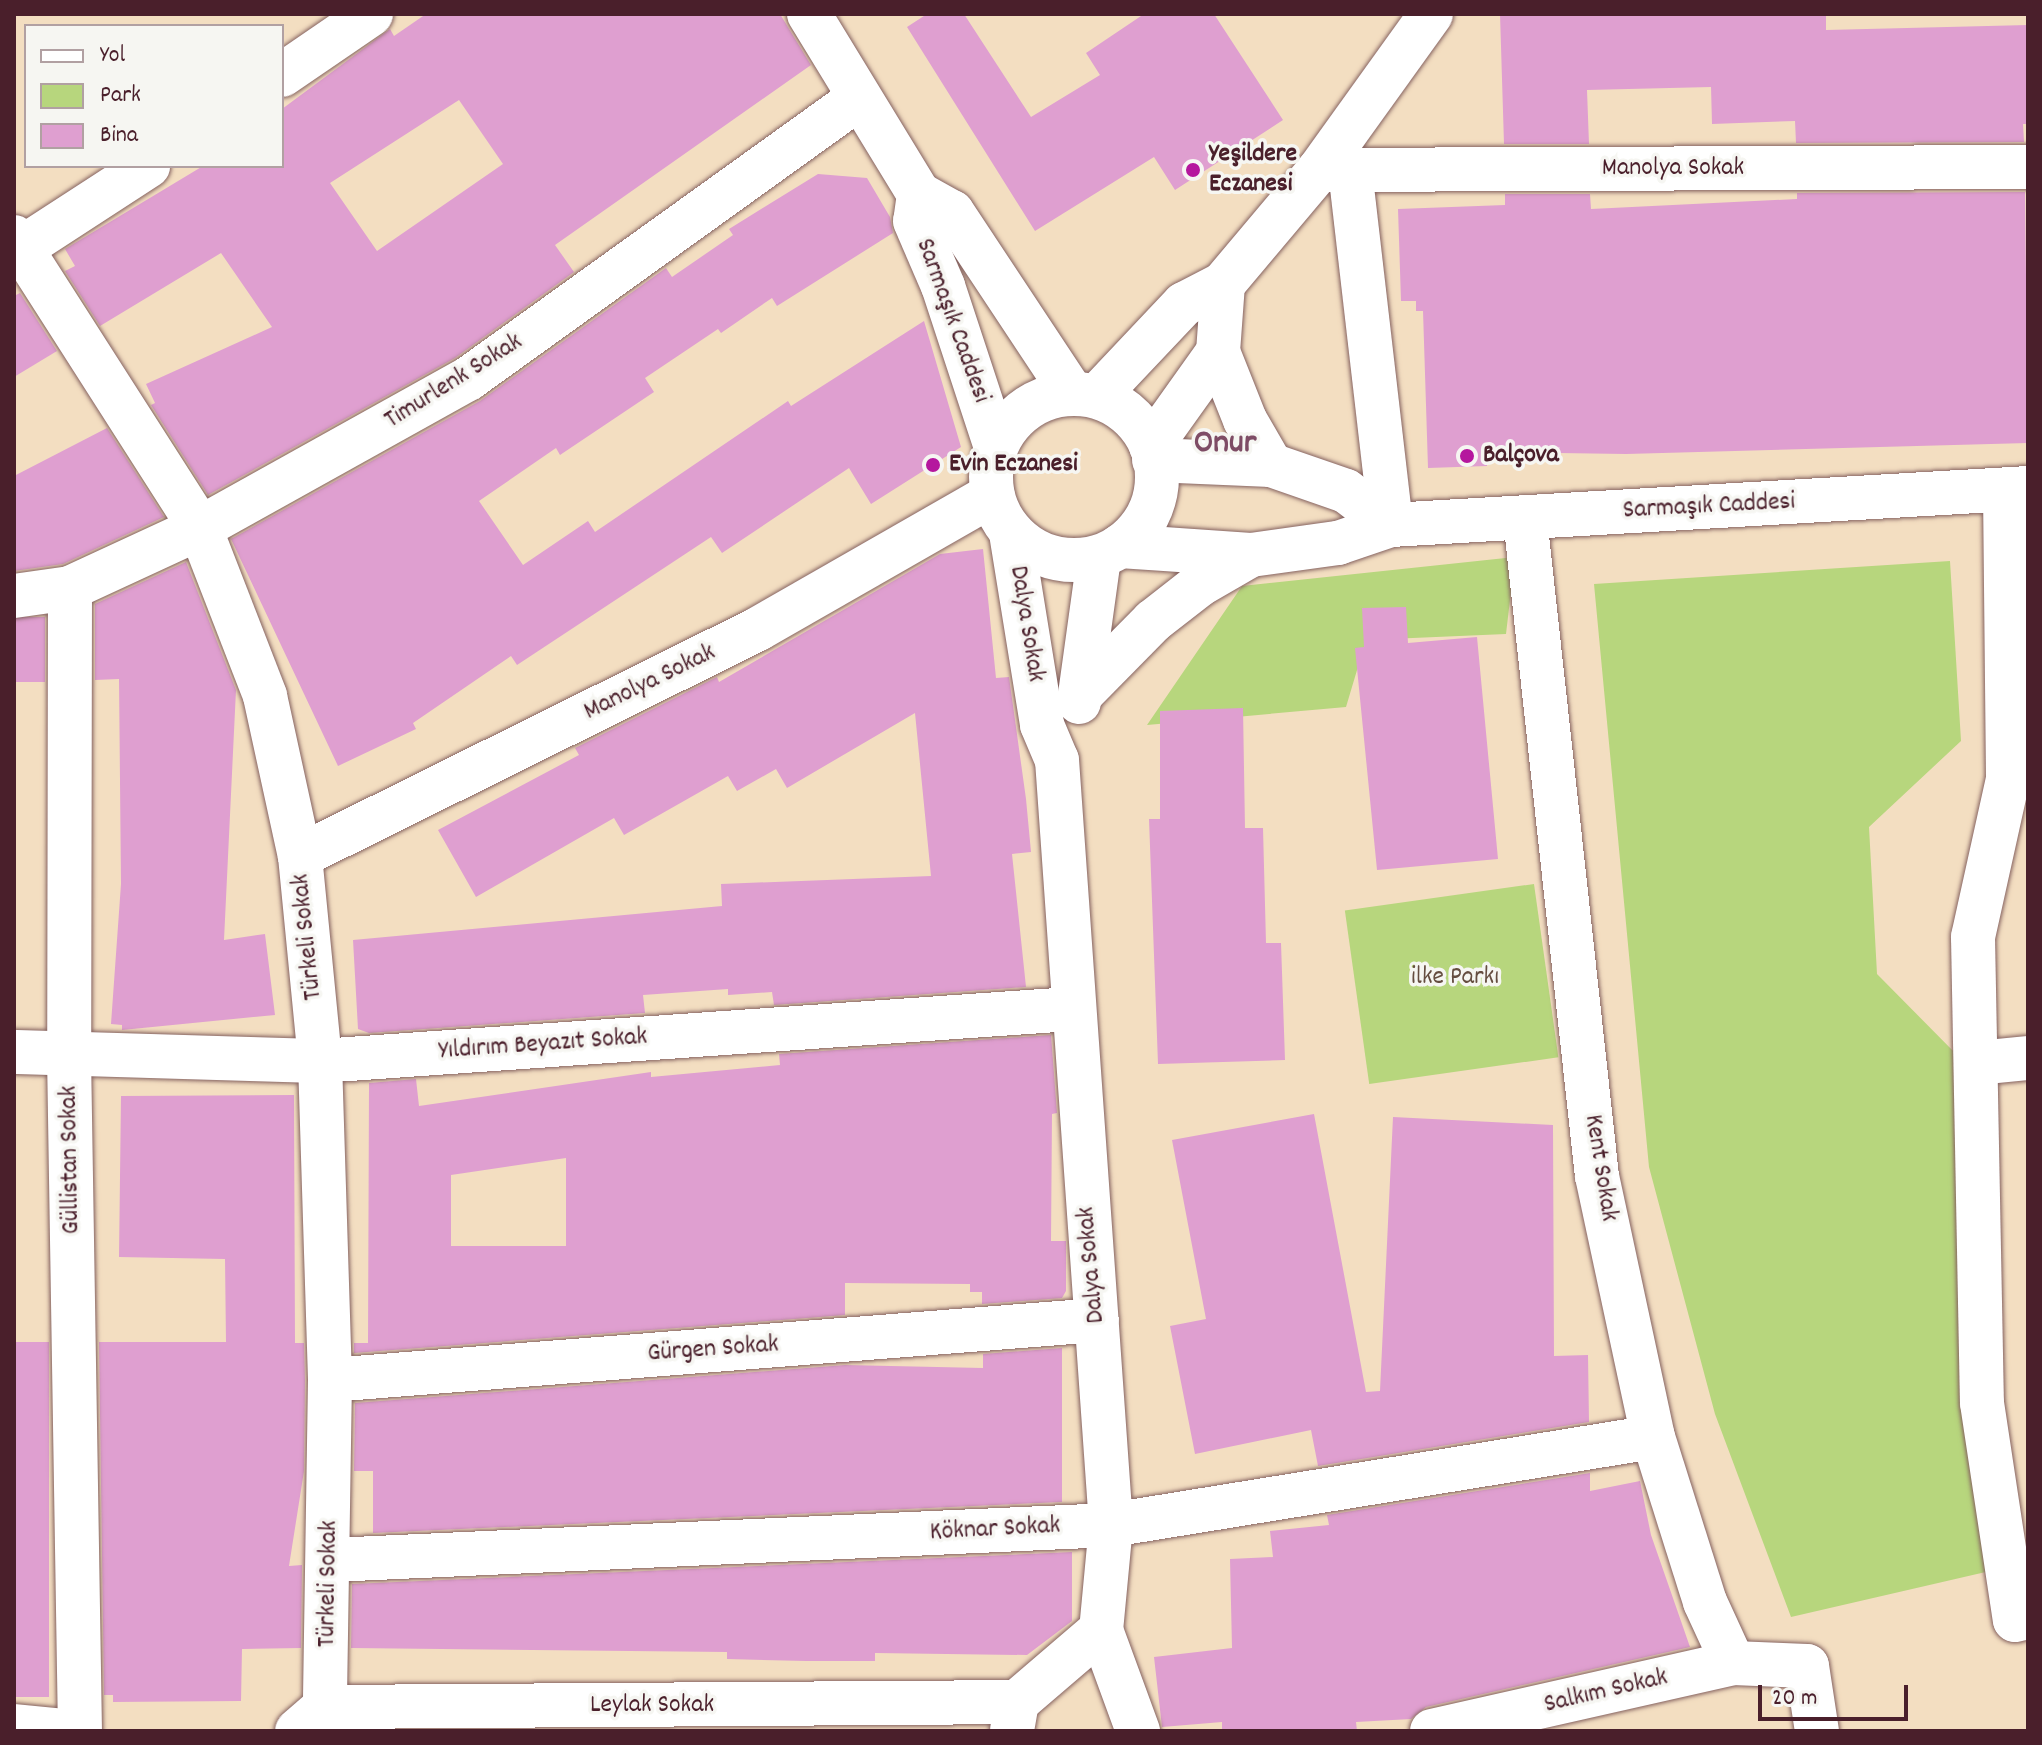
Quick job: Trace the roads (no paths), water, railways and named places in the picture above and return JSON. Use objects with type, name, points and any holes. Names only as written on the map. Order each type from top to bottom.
[{"type":"street","points":[[284,74],[371,14]]},
{"type":"street","name":"Sarmaşık Caddesi","points":[[809,14],[858,99],[919,194],[952,212],[1084,395]]},
{"type":"street","points":[[1084,395],[1138,424],[1153,453],[1154,501],[1141,526],[1109,552],[1051,557],[1002,514],[996,447],[1025,409],[1084,395],[1184,304],[1223,284],[1335,170],[1431,14]]},
{"type":"street","name":"Timurlenk Sokak","points":[[14,596],[70,588],[200,528],[468,379],[858,99]]},
{"type":"street","name":"Manolya Sokak","points":[[1335,170],[2028,167]]},
{"type":"street","points":[[17,247],[145,168]]},
{"type":"street","points":[[1335,170],[1391,525]]},
{"type":"street","name":"Sarmaşık Caddesi","points":[[919,194],[915,221],[943,286],[996,447]]},
{"type":"street","name":"Türkeli Sokak","points":[[17,247],[200,528],[265,696],[300,856],[320,1061],[330,1380],[331,1560],[311,1719]]},
{"type":"street","points":[[1223,284],[1218,352],[1245,420],[1271,465]]},
{"type":"street","points":[[1153,453],[1218,352]]},
{"type":"street","points":[[1153,453],[1271,465],[1346,491],[1391,525]]},
{"type":"street","points":[[2016,489],[2008,779],[1973,937],[1982,1403],[2015,1620],[2028,1617]]},
{"type":"street","name":"Sarmaşık Caddesi","points":[[1109,552],[1251,555],[1338,543],[1391,525],[2016,489]]},
{"type":"street","name":"Manolya Sokak","points":[[300,856],[758,629],[1002,514]]},
{"type":"street","name":"Dalya Sokak","points":[[1002,514],[1042,725],[1057,760],[1071,1009],[1111,1525],[1101,1630]]},
{"type":"street","name":"Kent Sokak","points":[[1525,518],[1597,1176],[1653,1437],[1705,1602],[1733,1663]]},
{"type":"street","name":"Dalya Sokak","points":[[1057,760],[1082,693],[1109,552]]},
{"type":"street","points":[[1082,693],[1153,621],[1199,585],[1251,555]]},
{"type":"street","name":"Güllistan Sokak","points":[[70,588],[69,1055],[80,1731]]},
{"type":"street","name":"Yıldırım Beyazıt Sokak","points":[[14,1052],[320,1061],[1071,1009]]},
{"type":"street","points":[[1977,1063],[2028,1058]]},
{"type":"street","name":"Gürgen Sokak","points":[[330,1380],[1097,1320]]},
{"type":"street","name":"Köknar Sokak","points":[[331,1560],[1111,1525],[1653,1437]]},
{"type":"street","points":[[1014,1716],[1101,1630],[1138,1731]]},
{"type":"street","points":[[1733,1663],[1807,1666],[1817,1731]]},
{"type":"street","name":"Salkım Sokak","points":[[1432,1731],[1733,1663]]},
{"type":"street","name":"Leylak Sokak","points":[[311,1719],[1014,1716]]},
{"type":"street","points":[[14,1726],[65,1731]]},
{"type":"place","name":"Yeşildere Eczanesi","points":[[1193,170]]},
{"type":"place","name":"Balçova","points":[[1467,456]]},
{"type":"place","name":"Evin Eczanesi","points":[[933,465]]},
{"type":"district","name":"Onur","points":[[1225,445]]},
{"type":"park label","name":"ilke Parkı","points":[[1455,978]]}]
